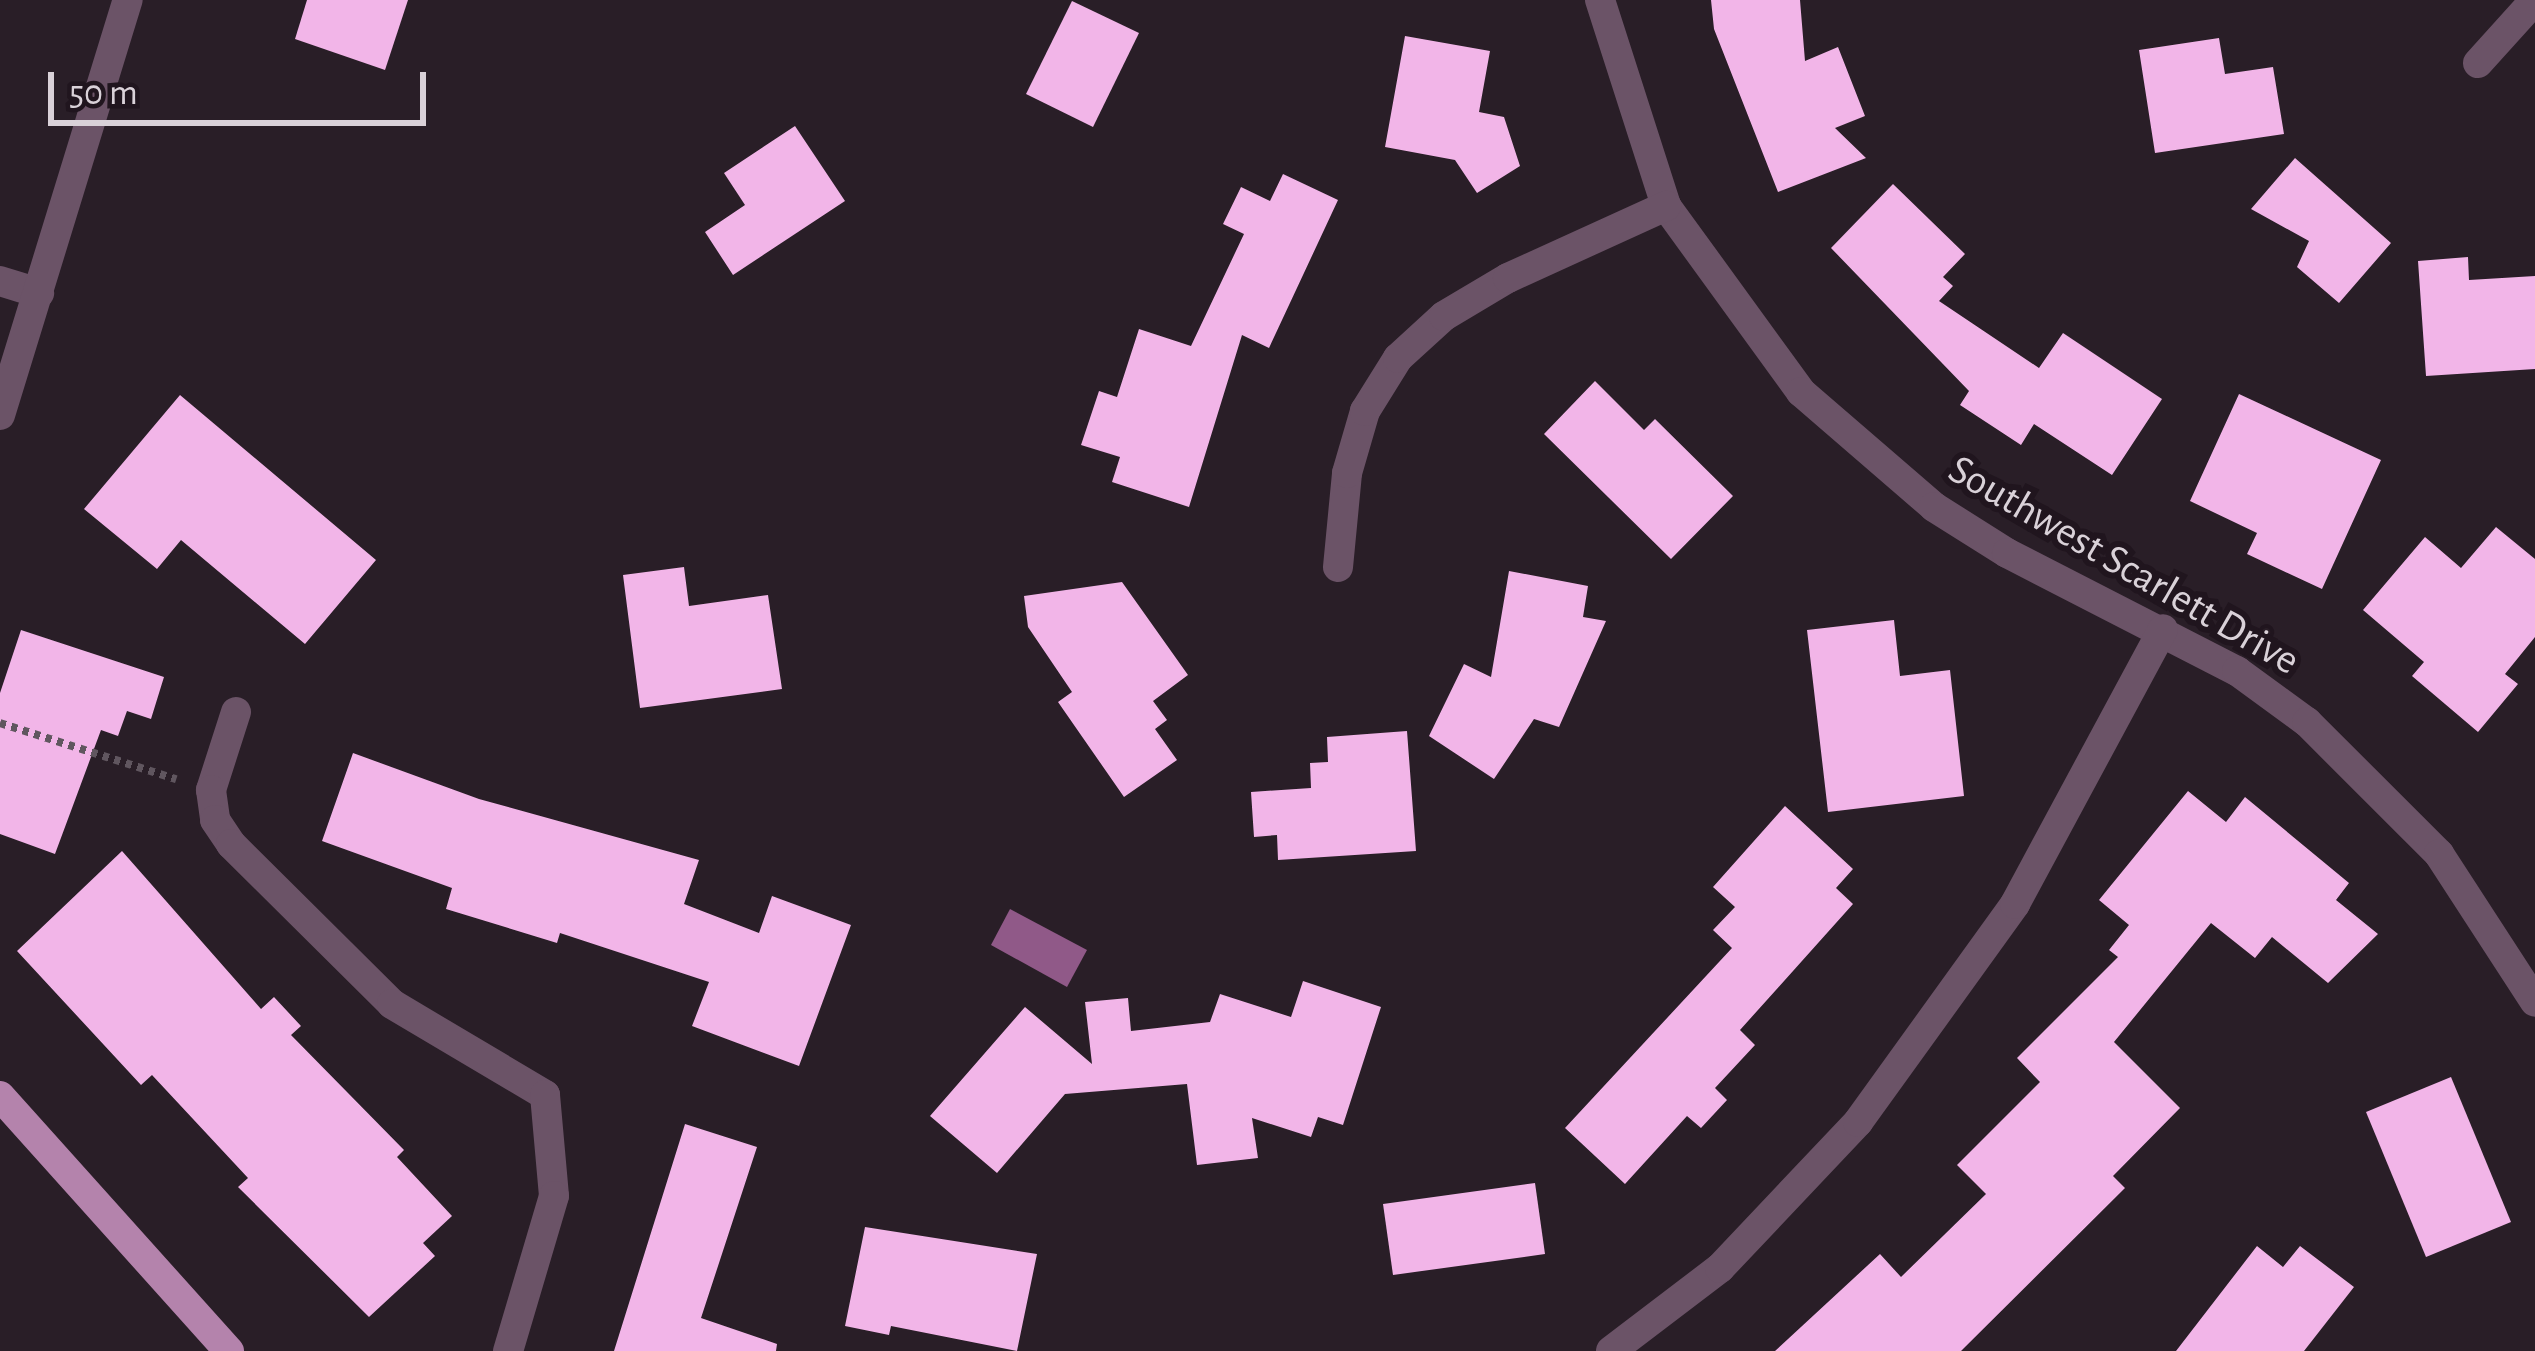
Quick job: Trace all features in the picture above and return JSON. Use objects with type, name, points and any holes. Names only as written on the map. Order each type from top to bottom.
[{"type":"main road","points":[[0,1096],[230,1351]]},
{"type":"street","points":[[0,415],[128,0]]},
{"type":"street","name":"Southwest Scarlett Drive","points":[[1600,0],[1666,206],[1746,324],[1864,453],[2007,553],[2163,629],[2307,722],[2385,793],[2490,925],[2535,1002]]},
{"type":"street","points":[[2478,63],[2535,0]]},
{"type":"street","points":[[1338,567],[1347,473],[1366,411],[1398,358],[1444,316],[1508,278],[1666,206]]},
{"type":"street","points":[[0,281],[39,293]]},
{"type":"street","points":[[1611,1351],[1720,1268],[1858,1122],[1932,1026],[2015,904],[2163,629]]},
{"type":"street","points":[[236,712],[212,790],[215,820],[231,844],[392,1004],[544,1095],[554,1196],[508,1351]]},
{"type":"path","points":[[0,723],[212,790]]},
{"type":"shaded area","points":[[1010,909],[1087,950],[1067,987],[991,945]]},
{"type":"building","points":[[307,0],[408,0],[385,70],[295,39]]},
{"type":"building","points":[[1711,0],[1800,0],[1805,61],[1838,47],[1865,116],[1835,128],[1866,158],[1778,192],[1714,29]]},
{"type":"building","points":[[1072,1],[1139,33],[1093,127],[1026,94]]},
{"type":"building","points":[[1405,36],[1490,51],[1479,112],[1504,117],[1520,166],[1477,193],[1455,160],[1385,147]]},
{"type":"building","points":[[2219,38],[2225,74],[2273,67],[2284,134],[2155,153],[2139,50]]},
{"type":"building","points":[[795,126],[845,201],[733,275],[705,232],[745,205],[724,173]]},
{"type":"building","points":[[2295,158],[2391,243],[2339,303],[2297,267],[2309,241],[2251,209]]},
{"type":"building","points":[[1283,174],[1338,200],[1269,348],[1242,335],[1189,507],[1112,482],[1120,457],[1081,445],[1099,391],[1117,397],[1139,329],[1191,346],[1244,234],[1223,224],[1241,187],[1270,201]]},
{"type":"building","points":[[1893,184],[1965,254],[1943,277],[1953,286],[1939,301],[2039,368],[2063,333],[2162,399],[2112,475],[2034,424],[2021,445],[1960,405],[1969,391],[1831,248]]},
{"type":"building","points":[[2468,257],[2469,280],[2535,276],[2535,369],[2426,376],[2418,261]]},
{"type":"building","points":[[1595,381],[1644,430],[1655,419],[1733,496],[1671,559],[1544,434]]},
{"type":"building","points":[[2239,394],[2381,460],[2322,589],[2247,554],[2257,533],[2190,501]]},
{"type":"building","points":[[180,395],[376,560],[305,644],[181,540],[157,569],[84,509]]},
{"type":"building","points":[[2496,527],[2535,559],[2535,637],[2505,674],[2518,684],[2478,732],[2412,676],[2424,662],[2363,610],[2425,537],[2461,568]]},
{"type":"building","points":[[684,567],[689,606],[768,595],[782,689],[640,708],[623,575]]},
{"type":"building","points":[[1509,571],[1588,586],[1583,617],[1606,621],[1559,727],[1534,719],[1494,779],[1429,736],[1464,664],[1491,677]]},
{"type":"building","points":[[1122,582],[1188,675],[1153,701],[1167,720],[1155,729],[1177,760],[1124,797],[1058,702],[1072,692],[1028,627],[1024,596]]},
{"type":"building","points":[[1894,620],[1900,676],[1950,670],[1964,796],[1828,812],[1807,630]]},
{"type":"building","points":[[21,630],[164,677],[151,719],[127,711],[118,736],[101,730],[55,854],[0,834],[0,693]]},
{"type":"building","points":[[1407,731],[1416,851],[1278,860],[1277,835],[1254,837],[1251,792],[1311,788],[1310,763],[1328,762],[1327,737]]},
{"type":"building","points":[[353,753],[479,799],[699,860],[684,904],[759,933],[772,896],[851,925],[799,1066],[692,1026],[709,982],[560,933],[557,943],[446,909],[452,888],[322,841]]},
{"type":"building","points":[[2188,791],[2226,822],[2245,797],[2349,883],[2336,900],[2378,934],[2328,983],[2272,937],[2255,958],[2211,923],[2114,1042],[2180,1108],[2113,1176],[2125,1188],[1961,1351],[1775,1351],[1880,1254],[1901,1277],[1986,1194],[1957,1165],[2040,1082],[2017,1058],[2118,957],[2109,950],[2129,925],[2099,900]]},
{"type":"building","points":[[1785,806],[1853,869],[1836,888],[1853,904],[1740,1030],[1755,1045],[1715,1088],[1727,1100],[1701,1128],[1687,1116],[1625,1184],[1565,1128],[1732,948],[1713,930],[1735,907],[1713,887]]},
{"type":"building","points":[[122,851],[261,1009],[274,997],[301,1026],[291,1035],[404,1150],[397,1157],[452,1216],[423,1243],[435,1256],[369,1317],[238,1187],[248,1178],[152,1075],[141,1085],[17,951]]},
{"type":"building","points":[[1303,981],[1381,1007],[1343,1125],[1318,1117],[1311,1137],[1252,1118],[1258,1158],[1197,1165],[1187,1084],[1065,1094],[997,1173],[930,1116],[1025,1007],[1092,1064],[1085,1002],[1128,998],[1131,1031],[1210,1022],[1220,994],[1291,1017]]},
{"type":"building","points":[[2451,1077],[2511,1222],[2426,1257],[2366,1112]]},
{"type":"building","points":[[685,1124],[757,1147],[701,1318],[777,1344],[776,1351],[614,1351]]},
{"type":"building","points":[[1535,1183],[1545,1254],[1393,1275],[1383,1204]]},
{"type":"building","points":[[865,1227],[1037,1254],[1017,1351],[891,1326],[889,1335],[845,1326]]},
{"type":"building","points":[[2257,1246],[2283,1267],[2300,1246],[2354,1287],[2304,1351],[2176,1351]]}]
